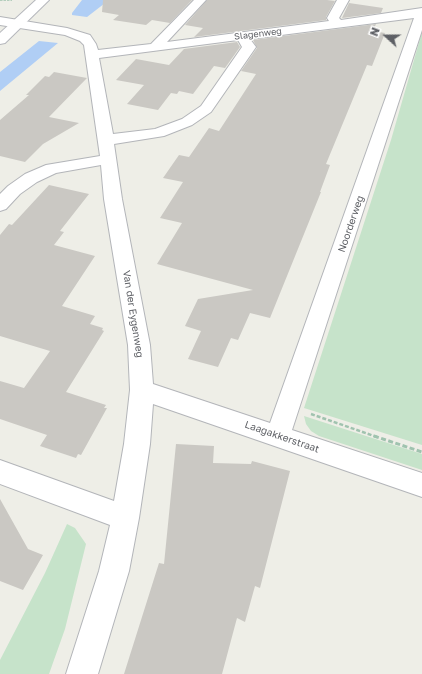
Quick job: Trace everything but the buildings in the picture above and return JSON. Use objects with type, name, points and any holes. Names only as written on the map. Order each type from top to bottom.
[{"type":"street","points":[[0,40],[8,15],[43,0]]},
{"type":"street","points":[[155,47],[200,0]]},
{"type":"street","points":[[338,24],[333,18],[343,0]]},
{"type":"street","name":"Slagenweg","points":[[93,55],[422,12]]},
{"type":"street","name":"Noorderweg","points":[[278,436],[422,12]]},
{"type":"street","name":"Van der Eygenweg","points":[[8,15],[77,34],[85,38],[90,44],[139,345],[142,390],[137,444],[125,518],[114,571],[82,674]]},
{"type":"street","points":[[0,205],[14,190],[31,178],[52,169],[186,122],[206,109],[249,47],[242,36]]},
{"type":"street","name":"Laagakkerstraat","points":[[142,390],[422,485]]},
{"type":"street","points":[[0,472],[125,518]]},
{"type":"path","points":[[0,0],[8,15]]},
{"type":"path","points":[[289,407],[422,452]]},
{"type":"green space","points":[[422,32],[422,445],[304,408],[391,140]]},
{"type":"green space","points":[[304,416],[422,454],[422,470],[319,436],[311,431],[306,424]]},
{"type":"green space","points":[[67,524],[75,528],[86,544],[65,629],[49,674],[0,674],[0,660],[45,573]]},
{"type":"water","points":[[82,0],[109,0],[87,17],[72,15]]},
{"type":"water","points":[[39,41],[58,43],[0,91],[0,72]]}]
